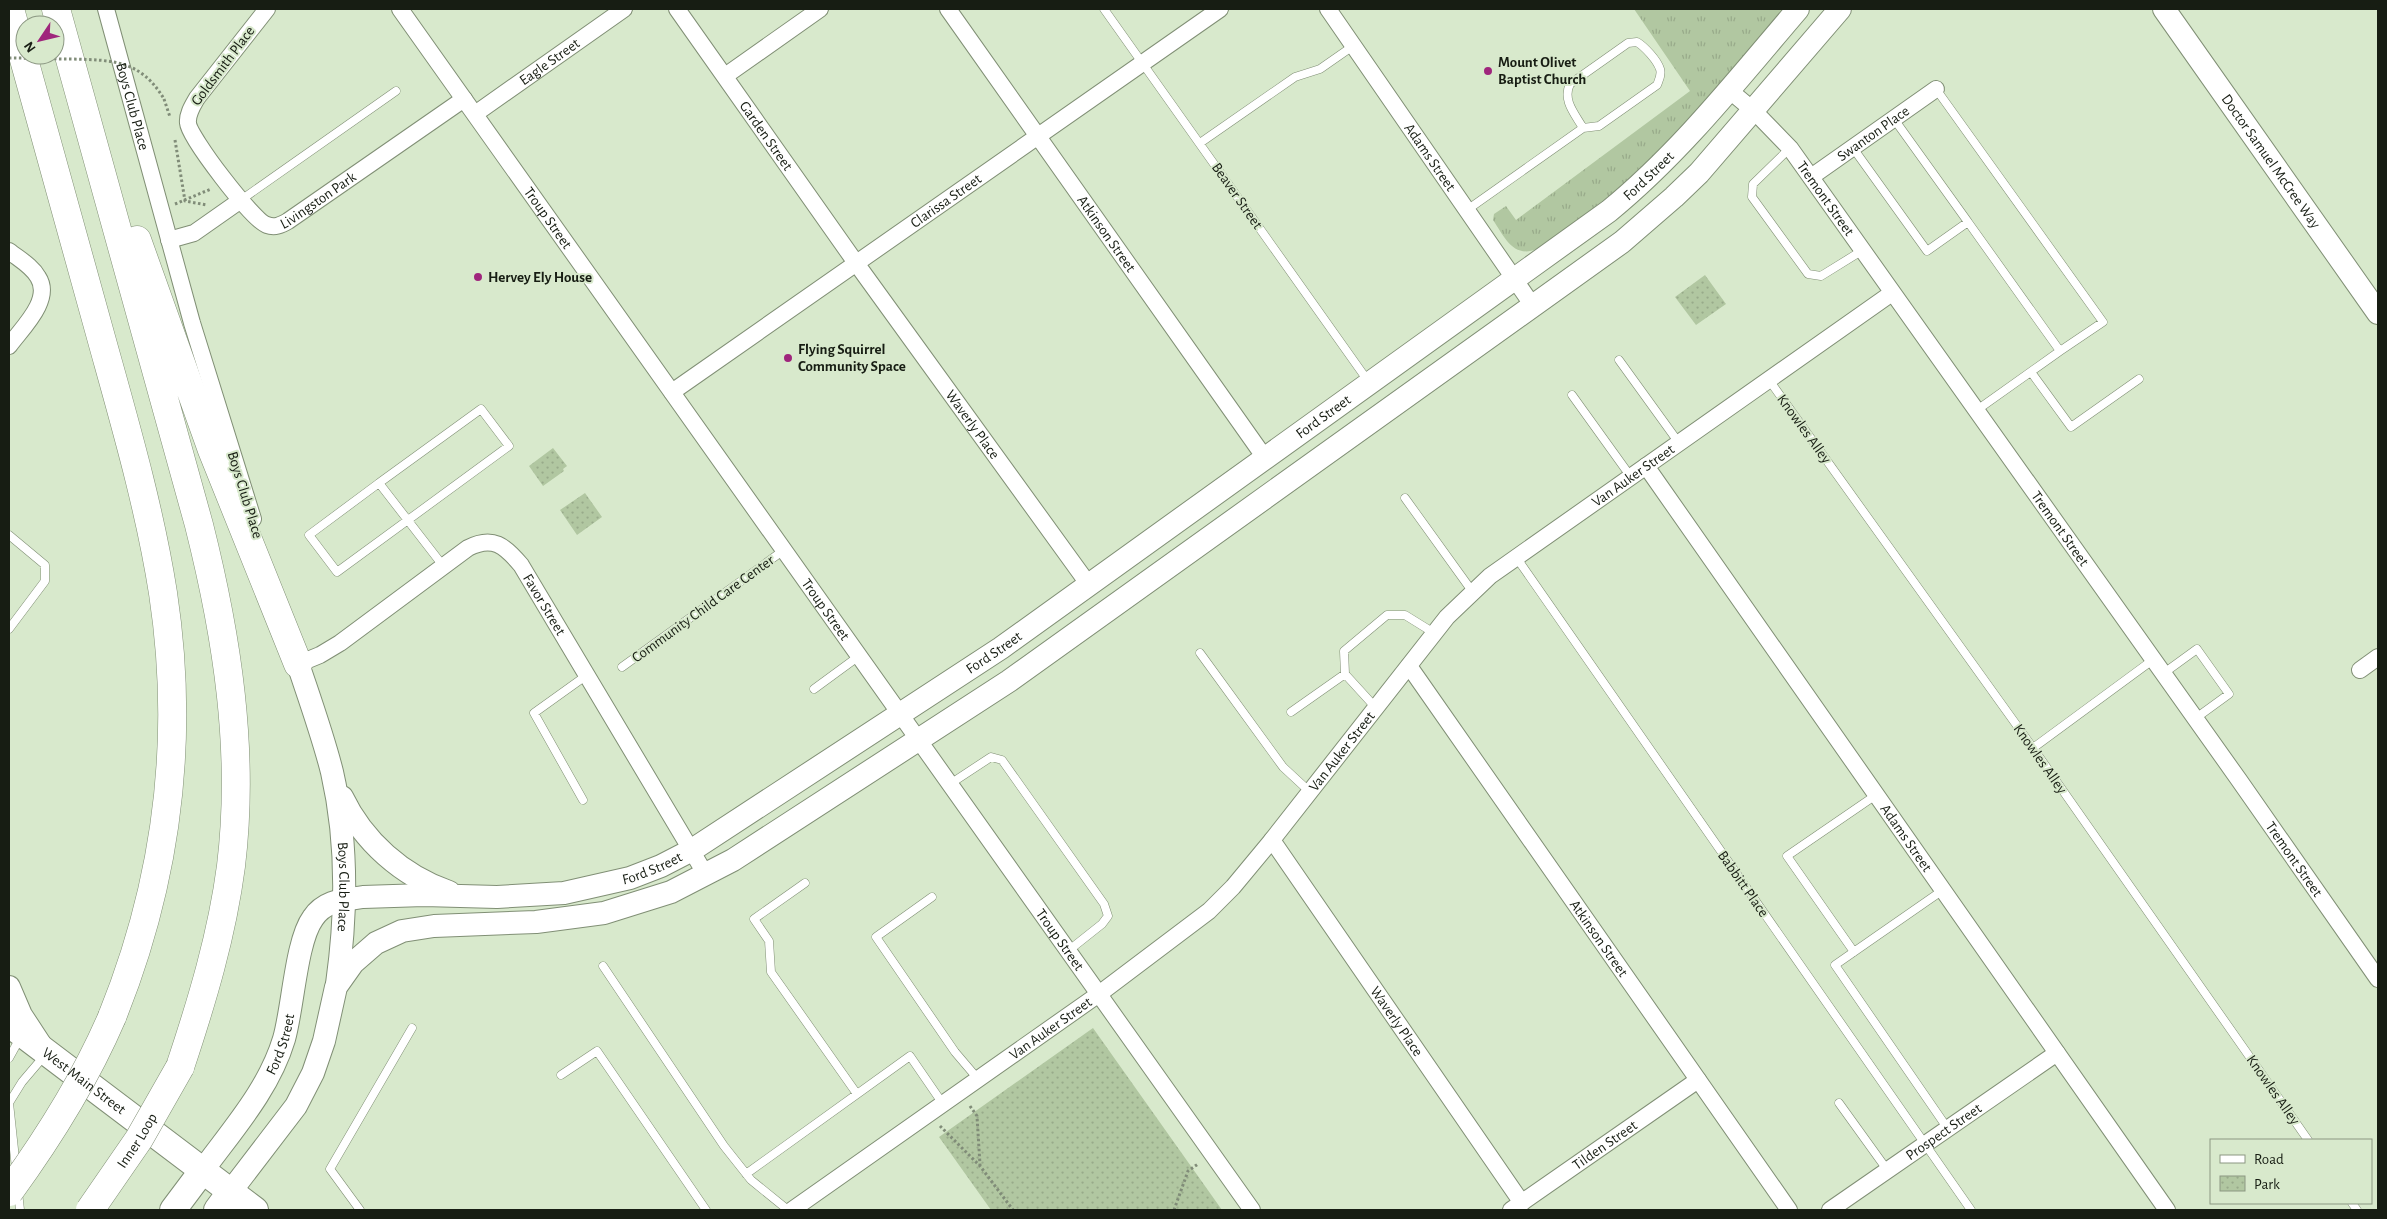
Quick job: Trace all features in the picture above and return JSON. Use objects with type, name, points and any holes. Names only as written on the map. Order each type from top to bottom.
[{"type":"highway","points":[[9,1192],[67,1106],[100,1045],[145,924],[166,825],[173,726],[167,626],[155,551],[134,461],[10,9]]},
{"type":"highway","points":[[56,9],[202,425],[298,664]]},
{"type":"highway","points":[[56,9],[199,525],[216,600],[230,685],[235,761],[231,865],[212,966],[180,1067],[154,1126],[109,1210]]},
{"type":"highway","name":"Inner Loop","points":[[90,1210],[139,1140],[180,1067]]},
{"type":"main road","name":"Ford Street","points":[[203,1170],[256,1098],[272,1070],[284,1040],[303,939],[311,920],[323,906],[345,899],[389,896],[532,896],[598,886],[661,866],[692,850],[1001,648],[1515,279],[1635,189],[1684,142],[1798,9]]},
{"type":"main road","name":"Ford Street","points":[[224,1201],[285,1120],[305,1090],[324,1041],[336,987],[346,971],[367,949],[385,938],[402,931],[434,926],[536,922],[596,915],[646,901],[706,875],[763,842],[1030,667],[1534,306],[1648,220],[1699,173],[1840,9]]},
{"type":"main road","name":"Doctor Samuel McCree Way","points":[[2164,9],[2378,313]]},
{"type":"main road","name":"Boys Club Place","points":[[298,664],[332,772],[342,840],[345,899],[336,987]]},
{"type":"main road","points":[[332,772],[348,810],[368,838],[383,853],[399,866],[435,886],[465,897]]},
{"type":"main road","points":[[9,987],[21,1015],[47,1053]]},
{"type":"main road","name":"West Main Street","points":[[16,1029],[203,1170],[224,1201],[255,1210]]},
{"type":"main road","points":[[173,1210],[203,1170]]},
{"type":"street","name":"Boys Club Place","points":[[106,9],[202,355],[298,664]]},
{"type":"street","name":"Goldsmith Place","points":[[241,200],[192,134],[188,116],[197,98],[267,9]]},
{"type":"street","name":"Troup Street","points":[[400,9],[1252,1210]]},
{"type":"street","name":"Eagle Street","points":[[475,114],[624,9]]},
{"type":"street","name":"Garden Street","points":[[677,9],[856,263]]},
{"type":"street","points":[[725,76],[820,9]]},
{"type":"street","name":"Atkinson Street","points":[[948,9],[1265,458]]},
{"type":"street","name":"Clarissa Street","points":[[672,392],[1220,9]]},
{"type":"street","name":"Adams Street","points":[[1328,9],[1534,306]]},
{"type":"street","name":"Swanton Place","points":[[1811,177],[1936,89]]},
{"type":"street","name":"Tremont Street","points":[[1729,90],[1754,111],[1790,148],[2196,718],[2378,979]]},
{"type":"street","name":"Livingston Park","points":[[241,200],[261,222],[272,227],[283,224],[464,98]]},
{"type":"street","points":[[169,240],[194,233],[241,200]]},
{"type":"street","points":[[9,251],[34,272],[41,283],[41,298],[36,310],[9,346]]},
{"type":"street","name":"Waverly Place","points":[[856,263],[1090,585]]},
{"type":"street","name":"Van Auker Street","points":[[792,1210],[1099,994],[1209,911],[1272,840],[1434,632],[1472,591],[1516,557],[1892,293]]},
{"type":"street","name":"Adams Street","points":[[1646,466],[2166,1210]]},
{"type":"street","name":"Favor Street","points":[[298,664],[330,650],[478,543],[497,543],[511,553],[521,565],[706,875]]},
{"type":"street","points":[[2360,670],[2378,657]]},
{"type":"street","name":"Atkinson Street","points":[[1409,666],[1789,1210]]},
{"type":"street","name":"Waverly Place","points":[[1272,840],[1517,1207]]},
{"type":"street","name":"Prospect Street","points":[[1840,1208],[1888,1171],[2057,1053]]},
{"type":"street","name":"Tilden Street","points":[[1517,1207],[1698,1080]]},
{"type":"lane","name":"Beaver Street","points":[[1104,9],[1369,383]]},
{"type":"lane","points":[[1467,210],[1583,128],[1599,126],[1657,85],[1661,76],[1661,70],[1644,46],[1637,42],[1628,43],[1570,84],[1566,92],[1568,101],[1583,128]]},
{"type":"lane","points":[[1200,143],[1295,77],[1320,69],[1353,46]]},
{"type":"lane","points":[[1936,89],[2103,322],[1977,410]]},
{"type":"lane","points":[[241,200],[396,91]]},
{"type":"lane","points":[[1894,119],[2060,352]]},
{"type":"lane","points":[[1790,148],[1753,184],[1752,197],[1808,274],[1821,276],[1863,250]]},
{"type":"lane","points":[[1853,148],[1927,251],[1968,222]]},
{"type":"lane","points":[[1620,360],[1679,443]]},
{"type":"lane","points":[[2032,372],[2072,427],[2139,379]]},
{"type":"lane","name":"Knowles Alley","points":[[1769,380],[2033,748],[2307,1139]]},
{"type":"lane","points":[[1572,395],[1631,476]]},
{"type":"lane","points":[[481,409],[509,446],[337,572],[309,535],[379,483],[481,409]]},
{"type":"lane","points":[[379,483],[444,567]]},
{"type":"lane","points":[[1404,498],[1472,591]]},
{"type":"lane","points":[[9,534],[45,565],[45,581],[9,629]]},
{"type":"lane","name":"Community Child Care Center","points":[[622,667],[784,550]]},
{"type":"lane","name":"Babbitt Place","points":[[1516,557],[1971,1210]]},
{"type":"lane","points":[[1376,708],[1345,674],[1344,650],[1387,615],[1405,615],[1434,632]]},
{"type":"lane","points":[[2164,673],[2197,649],[2229,694],[2196,718]]},
{"type":"lane","points":[[1200,653],[1283,767],[1310,792]]},
{"type":"lane","points":[[814,689],[859,656]]},
{"type":"lane","points":[[2033,748],[2154,659]]},
{"type":"lane","points":[[1291,712],[1345,674]]},
{"type":"lane","points":[[582,800],[534,713],[587,675]]},
{"type":"lane","points":[[950,784],[992,757],[1002,760],[1025,792],[1104,904],[1108,916],[1102,924],[1068,951]]},
{"type":"lane","points":[[1854,952],[1787,856],[1876,795]]},
{"type":"lane","points":[[805,883],[754,919],[769,941],[771,972],[857,1094]]},
{"type":"lane","points":[[1942,890],[1835,965],[1948,1130]]},
{"type":"lane","points":[[932,897],[876,937],[955,1052],[978,1079]]},
{"type":"lane","points":[[603,966],[724,1146],[746,1174],[788,1210]]},
{"type":"lane","points":[[360,1210],[330,1169],[412,1028]]},
{"type":"lane","points":[[9,1058],[16,1029]]},
{"type":"lane","points":[[561,1075],[597,1051],[706,1210]]},
{"type":"lane","points":[[20,1210],[9,1103],[22,1082],[47,1053]]},
{"type":"lane","points":[[746,1174],[910,1056],[937,1108]]},
{"type":"lane","points":[[1839,1103],[1888,1171]]},
{"type":"path","points":[[9,58],[116,61],[135,68],[146,77],[164,99],[172,121]]},
{"type":"path","points":[[175,139],[185,201]]},
{"type":"path","points":[[160,207],[185,201],[227,182]]},
{"type":"path","points":[[960,1092],[977,1116],[980,1166]]},
{"type":"path","points":[[937,1108],[942,1129],[980,1166],[1013,1210]]},
{"type":"path","points":[[1174,1210],[1188,1171],[1212,1153]]},
{"type":"green space","points":[[1634,9],[1783,9],[1704,104],[1671,141],[1639,171],[1596,206],[1537,249],[1522,251],[1515,248],[1505,239],[1493,220],[1494,214],[1506,206],[1516,220],[1690,91]]},
{"type":"green space","points":[[1705,275],[1726,304],[1696,325],[1675,297]]},
{"type":"green space","points":[[553,448],[567,466],[563,469],[564,471],[543,486],[529,466]]},
{"type":"green space","points":[[585,493],[602,517],[577,535],[560,510]]},
{"type":"green space","points":[[1093,1028],[1222,1210],[991,1210],[939,1137]]},
{"type":"place","name":"Mount Olivet Baptist Church","points":[[1488,71]]},
{"type":"place","name":"Hervey Ely House","points":[[478,277]]},
{"type":"place","name":"Flying Squirrel Community Space","points":[[788,358]]}]
